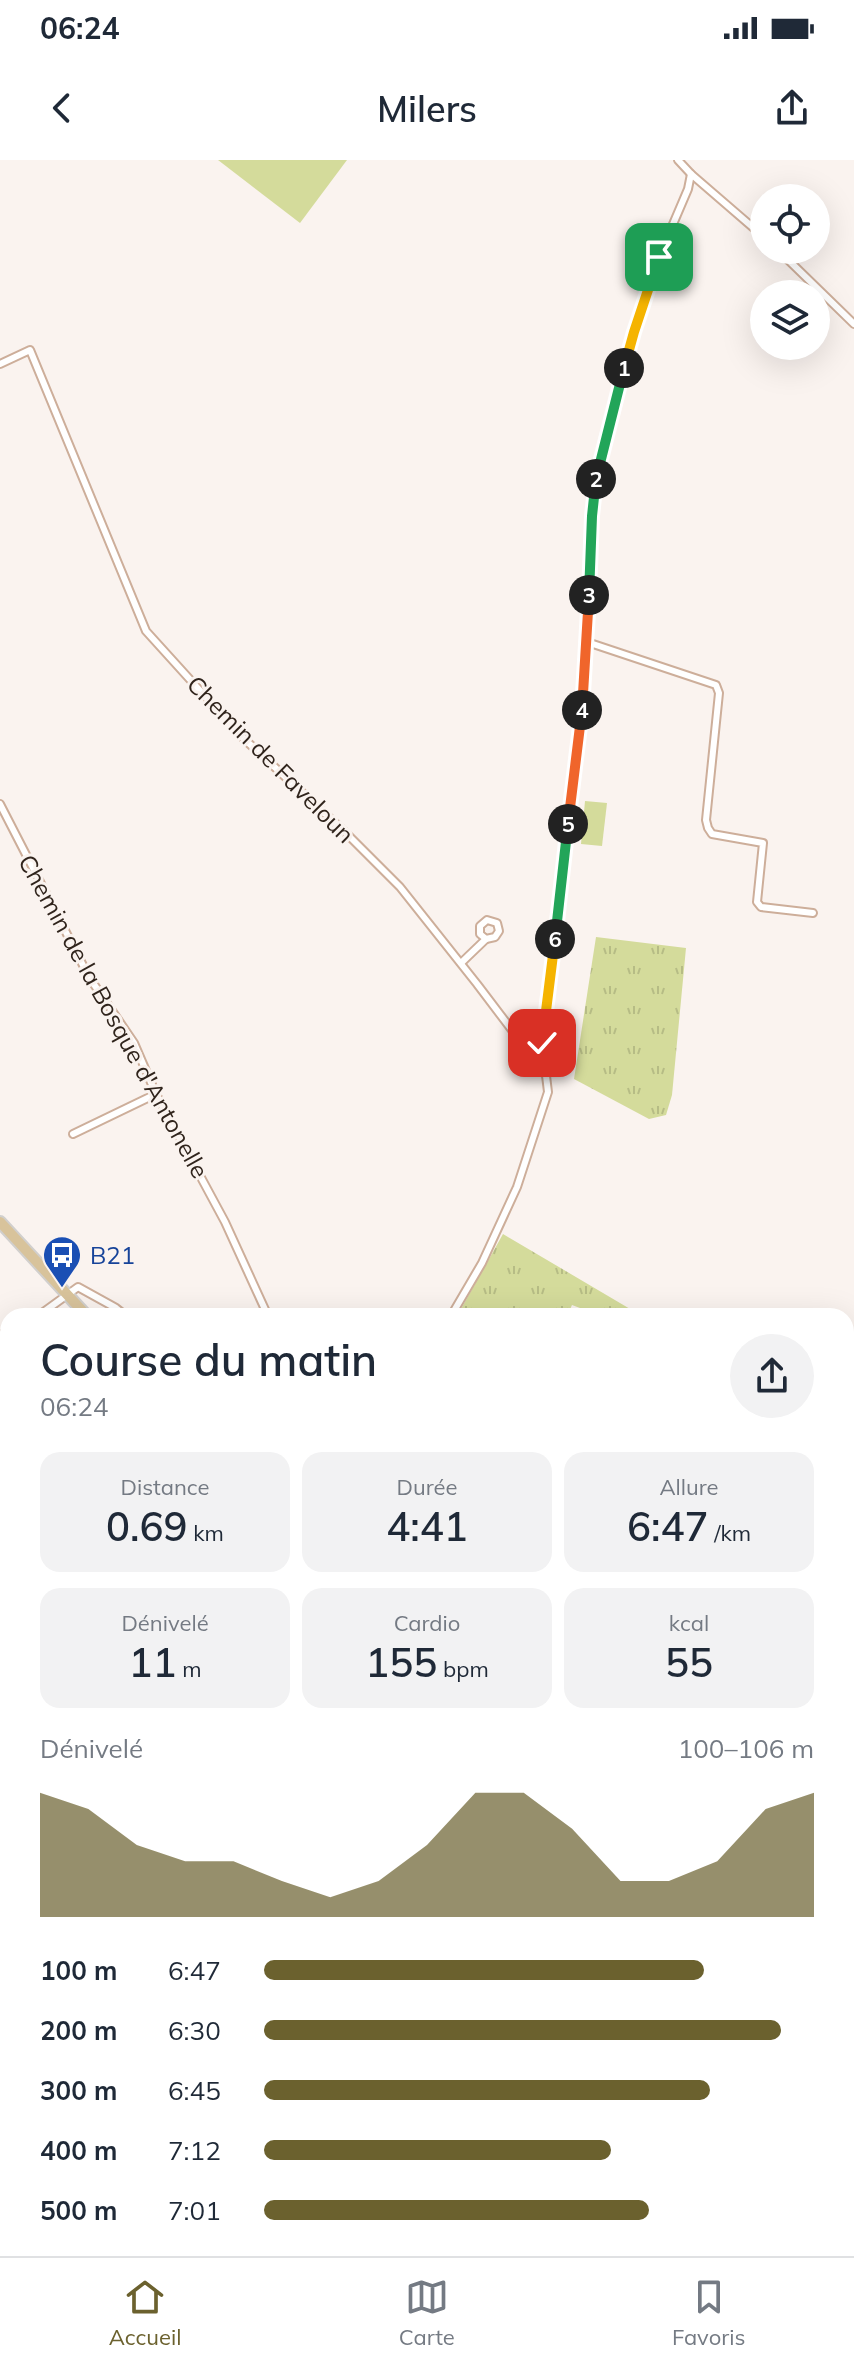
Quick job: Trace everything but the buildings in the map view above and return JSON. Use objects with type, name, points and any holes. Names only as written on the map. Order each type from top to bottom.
[{"type":"main road","points":[[0,1222],[79,1308]]},
{"type":"street","points":[[678,160],[750,225]]},
{"type":"street","points":[[456,1308],[482,1263],[517,1187],[548,1092],[542,1043],[583,700],[596,477],[634,332],[691,174]]},
{"type":"street","points":[[792,264],[854,324]]},
{"type":"street","name":"Chemin de Faveloun","points":[[0,364],[30,350],[146,631],[242,737],[400,887],[546,1076]]},
{"type":"street","points":[[587,642],[716,685],[719,693],[706,820],[708,828],[712,834],[763,843],[757,902],[761,907],[813,913]]},
{"type":"street","name":"Chemin de la Bosque d'Antonelle","points":[[0,804],[89,977],[134,1043],[156,1094],[225,1222],[264,1308]]},
{"type":"street","points":[[461,963],[486,939]]},
{"type":"street","points":[[73,1134],[156,1094]]},
{"type":"street","points":[[50,1308],[78,1287],[116,1308]]},
{"type":"green space","points":[[218,160],[347,160],[300,223]]},
{"type":"green space","points":[[585,801],[607,803],[602,846],[581,844]]},
{"type":"green space","points":[[596,937],[686,948],[672,1095],[666,1115],[649,1119],[574,1079]]},
{"type":"green space","points":[[503,1234],[628,1308],[580,1308],[572,1305],[571,1308],[461,1308]]},
{"type":"place","name":"B21","points":[[62,1289]]},
{"type":"route","points":[[542,1043],[583,700],[596,477],[634,332],[659,257]]}]
